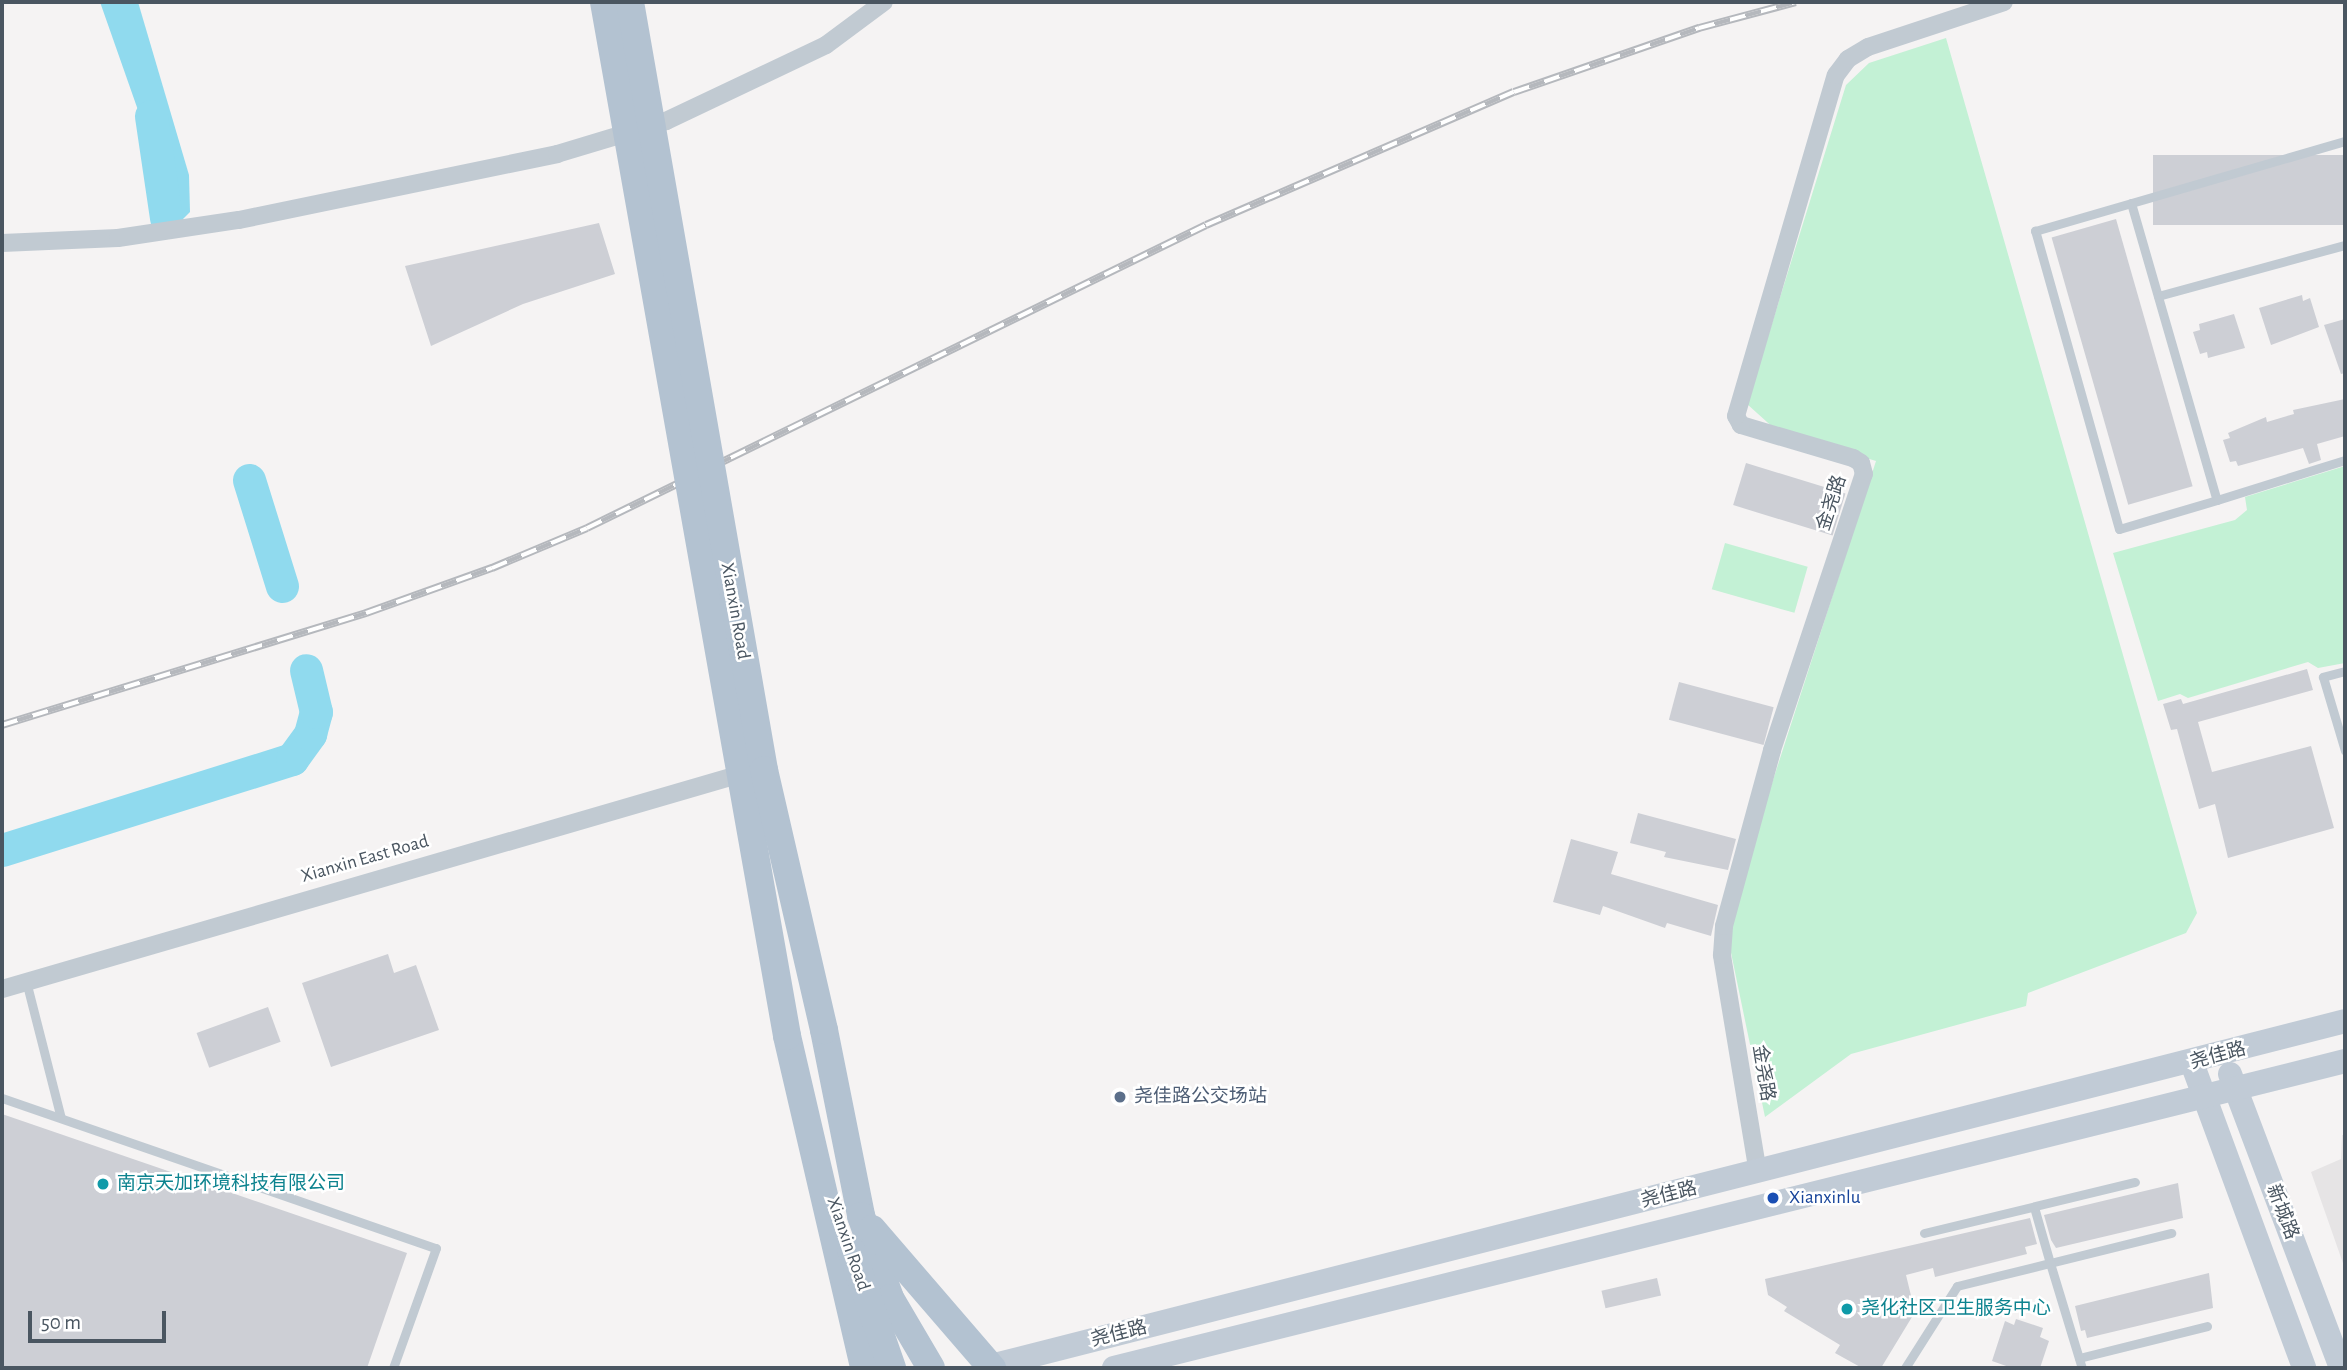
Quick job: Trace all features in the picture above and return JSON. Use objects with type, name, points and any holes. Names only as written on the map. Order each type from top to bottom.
[{"type":"main road","name":"Xianxin Road","points":[[604,2],[804,1119],[864,1368]]},
{"type":"main road","name":"Xianxin Road","points":[[630,2],[764,771],[824,1030],[861,1216],[890,1298],[931,1368]]},
{"type":"main road","name":"尧佳路","points":[[992,1367],[2224,1055],[2345,1021]]},
{"type":"main road","name":"新城路","points":[[2224,1055],[2341,1368]]},
{"type":"main road","name":"尧佳路","points":[[1114,1368],[2345,1061]]},
{"type":"main road","name":"新城路","points":[[2192,1063],[2304,1368]]},
{"type":"main road","name":"Xianxin Road","points":[[804,1119],[892,1368]]},
{"type":"main road","name":"Xianxin Road","points":[[861,1216],[992,1367]]},
{"type":"street","points":[[2,243],[118,238],[239,220],[558,155],[666,121],[826,45],[884,2]]},
{"type":"street","name":"金尧路","points":[[1758,1173],[1723,955],[1724,926],[1772,750],[1864,474],[1861,463],[1853,458],[1741,425],[1736,416],[1836,75],[1848,59],[1868,47],[2004,2]]},
{"type":"street","name":"Xianxin East Road","points":[[2,989],[741,774]]},
{"type":"lane","points":[[2345,141],[2035,231],[2119,529],[2345,460]]},
{"type":"lane","points":[[2131,204],[2217,500]]},
{"type":"lane","points":[[2158,296],[2345,245]]},
{"type":"lane","points":[[2345,671],[2323,677],[2345,751]]},
{"type":"lane","points":[[26,981],[61,1118]]},
{"type":"lane","points":[[2,1098],[436,1248],[393,1368]]},
{"type":"lane","points":[[1924,1233],[2135,1182]]},
{"type":"lane","points":[[2034,1207],[2082,1368]]},
{"type":"lane","points":[[1905,1368],[1957,1286],[2171,1233]]},
{"type":"lane","points":[[2079,1358],[2207,1326]]},
{"type":"shaded area","points":[[2342,1135],[2345,1135],[2345,1269],[2311,1172],[2341,1159]]},
{"type":"green space","points":[[1946,38],[2197,913],[2186,933],[2028,993],[2026,1006],[1851,1054],[1765,1117],[1729,943],[1744,870],[1876,461],[1777,431],[1747,404],[1846,85],[1869,63]]},
{"type":"green space","points":[[2345,466],[2345,663],[2318,668],[2308,662],[2188,698],[2180,694],[2158,701],[2113,553],[2235,520],[2247,510],[2245,497]]},
{"type":"green space","points":[[1725,543],[1808,567],[1794,613],[1712,589]]},
{"type":"water","points":[[100,2],[138,2],[189,175],[190,212],[178,224]]},
{"type":"building","points":[[2153,155],[2345,155],[2345,225],[2153,225]]},
{"type":"building","points":[[2116,219],[2193,486],[2128,505],[2052,237]]},
{"type":"building","points":[[599,223],[615,274],[523,304],[431,346],[405,266]]},
{"type":"building","points":[[2302,295],[2303,301],[2310,298],[2319,327],[2271,345],[2259,308]]},
{"type":"building","points":[[2234,314],[2245,348],[2208,358],[2207,352],[2200,354],[2193,332],[2200,330],[2199,324]]},
{"type":"building","points":[[2345,319],[2345,373],[2341,374],[2324,325]]},
{"type":"building","points":[[2345,399],[2345,436],[2317,444],[2321,460],[2309,464],[2303,448],[2238,466],[2236,461],[2230,462],[2223,440],[2230,438],[2228,433],[2266,417],[2267,422],[2294,414],[2293,410]]},
{"type":"building","points":[[1746,463],[1845,493],[1833,535],[1733,505]]},
{"type":"building","points":[[2307,669],[2313,690],[2198,722],[2212,772],[2311,746],[2334,828],[2228,858],[2215,804],[2199,809],[2177,729],[2171,730],[2163,704],[2181,699],[2183,704]]},
{"type":"building","points":[[1679,682],[1774,707],[1764,745],[1669,720]]},
{"type":"building","points":[[1638,813],[1736,839],[1728,870],[1664,857],[1666,852],[1630,843]]},
{"type":"building","points":[[1571,839],[1618,852],[1611,874],[1718,905],[1711,936],[1667,923],[1665,928],[1603,906],[1600,915],[1553,902]]},
{"type":"building","points":[[388,954],[394,973],[416,965],[439,1030],[331,1067],[302,983]]},
{"type":"building","points":[[268,1007],[281,1042],[209,1068],[197,1033]]},
{"type":"building","name":"南京天加环境科技有限公司","points":[[2,1114],[407,1253],[367,1368],[2,1368]]},
{"type":"building","points":[[2178,1183],[2183,1218],[2056,1248],[2051,1240],[2044,1215]]},
{"type":"building","name":"尧化社区卫生服务中心","points":[[2030,1218],[2037,1244],[2025,1247],[2027,1254],[1935,1277],[1933,1268],[1906,1275],[1915,1312],[1881,1368],[1862,1368],[1835,1353],[1840,1345],[1784,1311],[1787,1307],[1768,1295],[1765,1279]]},
{"type":"building","points":[[2209,1273],[2213,1308],[2087,1338],[2085,1330],[2081,1331],[2075,1306]]},
{"type":"building","points":[[1657,1278],[1661,1296],[1606,1308],[1601,1291]]},
{"type":"building","points":[[2016,1319],[2043,1328],[2040,1337],[2049,1341],[2040,1368],[2012,1368],[1992,1361],[2005,1321],[2014,1325]]},
{"type":"waterway","points":[[151,116],[166,218]]},
{"type":"waterway","points":[[249,480],[282,586]]},
{"type":"waterway","points":[[2,850],[292,759],[310,734],[316,712],[306,670]]},
{"type":"railway","points":[[2,725],[366,613],[492,568],[587,528],[1206,225],[1514,92],[1699,28],[1796,2]]},
{"type":"place","name":"尧佳路公交场站","points":[[1120,1097]]},
{"type":"place","name":"南京天加环境科技有限公司","points":[[103,1184]]},
{"type":"place","name":"Xianxinlu","points":[[1773,1198]]},
{"type":"place","name":"尧化社区卫生服务中心","points":[[1847,1309]]}]
